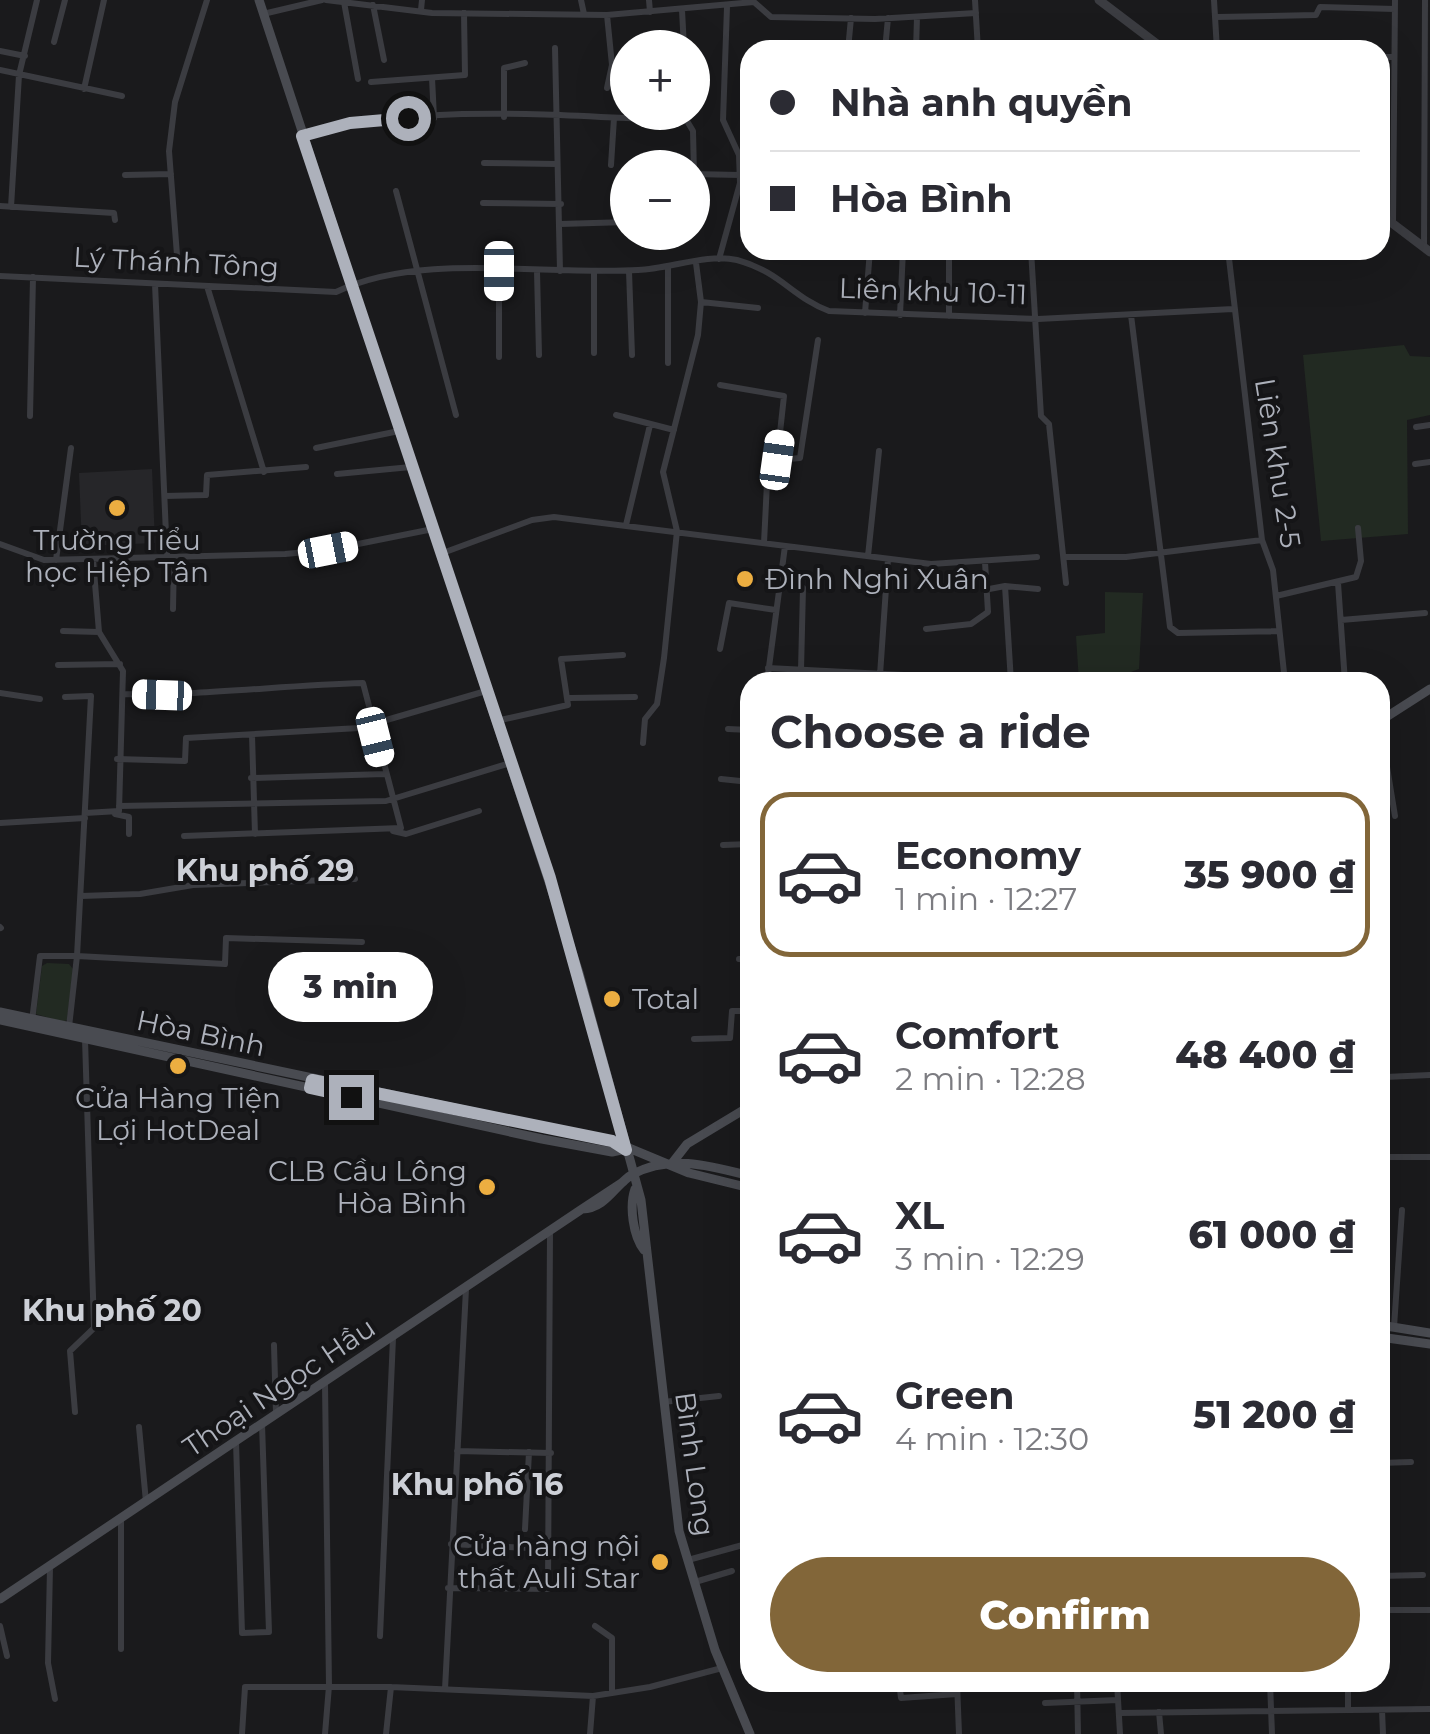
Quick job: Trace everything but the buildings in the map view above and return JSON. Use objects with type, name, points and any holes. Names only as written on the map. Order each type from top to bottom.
[{"type":"main road","name":"Bình Long","points":[[258,0],[349,286],[574,957],[645,1228],[644,1250],[679,1530],[722,1668],[750,1734]]},
{"type":"main road","points":[[1390,716],[1430,689]]},
{"type":"main road","name":"Hòa Bình","points":[[0,1012],[85,1038],[612,1141],[626,1150],[673,1162]]},
{"type":"main road","name":"Hòa Bình","points":[[0,1020],[69,1027],[310,1084]]},
{"type":"main road","points":[[673,1162],[688,1144],[740,1112]]},
{"type":"main road","points":[[673,1162],[692,1162],[740,1174]]},
{"type":"main road","points":[[673,1162],[689,1173],[740,1186]]},
{"type":"main road","name":"Thoại Ngọc Hầu","points":[[0,1599],[466,1290],[633,1174],[673,1162]]},
{"type":"main road","points":[[1390,1327],[1430,1333]]},
{"type":"main road","points":[[1390,1338],[1430,1344]]},
{"type":"street","points":[[11,207],[19,74],[37,0]]},
{"type":"street","points":[[84,88],[104,0]]},
{"type":"street","points":[[177,255],[171,174],[174,102],[207,0]]},
{"type":"street","points":[[263,14],[324,0],[493,14],[607,15],[713,4],[727,7],[750,1],[759,2],[772,17],[888,18],[976,13]]},
{"type":"street","points":[[421,10],[422,0]]},
{"type":"street","points":[[493,0],[493,14]]},
{"type":"street","points":[[581,0],[584,14]]},
{"type":"street","points":[[649,0],[650,12]]},
{"type":"street","points":[[975,0],[977,40]]},
{"type":"street","points":[[1099,0],[1152,40]]},
{"type":"street","points":[[1214,0],[1216,40]]},
{"type":"street","points":[[1394,224],[1396,0]]},
{"type":"street","points":[[1424,0],[1427,250]]},
{"type":"street","points":[[54,42],[63,1]]},
{"type":"street","points":[[344,2],[358,79]]},
{"type":"street","points":[[374,4],[384,60]]},
{"type":"street","points":[[719,259],[740,174],[739,156],[723,120],[727,7]]},
{"type":"street","points":[[1216,17],[1316,15],[1320,7],[1395,10]]},
{"type":"street","points":[[682,10],[683,30]]},
{"type":"street","points":[[371,82],[465,75],[464,13]]},
{"type":"street","points":[[607,15],[610,45]]},
{"type":"street","points":[[916,40],[917,17]]},
{"type":"street","points":[[849,40],[851,18]]},
{"type":"street","points":[[886,40],[888,18]]},
{"type":"street","points":[[555,48],[560,271]]},
{"type":"street","points":[[0,52],[25,56]]},
{"type":"street","points":[[1390,58],[1394,58]]},
{"type":"street","points":[[504,117],[504,68],[525,63]]},
{"type":"street","points":[[0,70],[122,96]]},
{"type":"street","points":[[607,88],[610,74]]},
{"type":"street","points":[[432,78],[434,118]]},
{"type":"street","points":[[302,136],[350,123],[434,118],[610,118]]},
{"type":"street","points":[[484,162],[558,164]]},
{"type":"street","points":[[125,175],[171,174]]},
{"type":"street","points":[[710,174],[740,174]]},
{"type":"street","points":[[396,191],[414,271],[456,414]]},
{"type":"street","points":[[483,203],[561,204]]},
{"type":"street","points":[[0,206],[114,213],[115,220]]},
{"type":"street","points":[[1390,221],[1427,250]]},
{"type":"street","points":[[560,224],[610,223]]},
{"type":"street","name":"Liên khu 10-11","points":[[349,286],[359,279],[414,271],[629,270],[719,259],[772,272],[812,304],[829,311],[1038,318],[1233,309]]},
{"type":"street","points":[[865,313],[869,260]]},
{"type":"street","points":[[900,315],[903,260]]},
{"type":"street","points":[[948,316],[949,260]]},
{"type":"street","points":[[1031,260],[1038,318],[1041,416],[1049,424],[1066,583]]},
{"type":"street","name":"Liên khu 2-5","points":[[1229,260],[1262,540],[1273,570],[1284,672]]},
{"type":"street","points":[[643,743],[644,718],[657,704],[676,530],[663,472],[698,335],[701,302],[696,263]]},
{"type":"street","points":[[668,267],[668,363]]},
{"type":"street","points":[[629,270],[632,355]]},
{"type":"street","points":[[499,271],[499,357]]},
{"type":"street","points":[[537,271],[539,355]]},
{"type":"street","points":[[594,271],[594,352]]},
{"type":"street","name":"Lý Thánh Tông","points":[[0,276],[336,292],[349,286]]},
{"type":"street","points":[[30,416],[33,277]]},
{"type":"street","points":[[155,283],[173,609]]},
{"type":"street","points":[[207,286],[264,472]]},
{"type":"street","points":[[701,302],[758,308]]},
{"type":"street","points":[[1131,315],[1170,627],[1178,633],[1279,630]]},
{"type":"street","points":[[764,543],[768,464],[800,458],[818,340]]},
{"type":"street","points":[[720,386],[781,393],[785,402],[777,460]]},
{"type":"street","points":[[616,415],[674,430]]},
{"type":"street","points":[[626,525],[650,425]]},
{"type":"street","points":[[1416,427],[1430,425]]},
{"type":"street","points":[[316,448],[399,431]]},
{"type":"street","points":[[56,560],[71,448]]},
{"type":"street","points":[[868,556],[879,450]]},
{"type":"street","points":[[1415,464],[1430,462]]},
{"type":"street","points":[[165,496],[206,495],[206,475],[306,467]]},
{"type":"street","points":[[336,474],[411,467]]},
{"type":"street","points":[[440,554],[543,518],[676,530],[931,564],[1038,557]]},
{"type":"street","points":[[1276,596],[1352,580],[1359,570],[1358,528]]},
{"type":"street","points":[[0,544],[38,559],[56,560],[307,553],[433,529]]},
{"type":"street","points":[[1064,556],[1163,552],[1262,540]]},
{"type":"street","points":[[768,672],[785,546]]},
{"type":"street","points":[[93,559],[98,632],[121,664],[119,806],[115,814]]},
{"type":"street","points":[[880,672],[888,559]]},
{"type":"street","points":[[926,629],[971,624],[988,612],[985,562]]},
{"type":"street","points":[[1338,583],[1344,672]]},
{"type":"street","points":[[984,590],[1005,586],[1038,589]]},
{"type":"street","points":[[1005,586],[1010,672]]},
{"type":"street","points":[[801,670],[803,588]]},
{"type":"street","points":[[720,649],[729,603],[776,610]]},
{"type":"street","points":[[1341,620],[1425,613]]},
{"type":"street","points":[[63,630],[98,632]]},
{"type":"street","points":[[496,721],[568,705],[570,698],[561,659],[623,655]]},
{"type":"street","points":[[58,666],[121,664]]},
{"type":"street","points":[[768,668],[833,672]]},
{"type":"street","points":[[123,694],[200,696],[254,686],[364,683],[400,828],[393,831]]},
{"type":"street","points":[[117,759],[185,761],[186,738],[372,726],[486,691]]},
{"type":"street","points":[[0,693],[40,699]]},
{"type":"street","points":[[65,697],[91,696],[81,896],[69,1027]]},
{"type":"street","points":[[570,698],[635,697]]},
{"type":"street","points":[[728,729],[740,730]]},
{"type":"street","points":[[252,735],[255,834]]},
{"type":"street","points":[[119,806],[392,800],[510,762]]},
{"type":"street","points":[[251,778],[384,774]]},
{"type":"street","points":[[721,779],[740,781]]},
{"type":"street","points":[[1390,785],[1395,816]]},
{"type":"street","points":[[184,836],[393,831],[406,834],[480,812]]},
{"type":"street","points":[[0,823],[115,814],[129,817],[129,834]]},
{"type":"street","points":[[723,845],[740,844]]},
{"type":"street","points":[[81,896],[140,894],[193,885],[355,879]]},
{"type":"street","points":[[32,1023],[40,956],[225,964],[226,938],[362,942]]},
{"type":"street","points":[[694,1039],[730,1038],[732,1011],[740,1011]]},
{"type":"street","points":[[74,1412],[70,1351],[94,1328],[85,1038]]},
{"type":"street","points":[[1390,1076],[1430,1074]]},
{"type":"street","points":[[1390,1157],[1430,1158]]},
{"type":"street","points":[[1394,1328],[1402,1210]]},
{"type":"street","points":[[448,1588],[543,1589],[550,1583],[550,1232]]},
{"type":"street","points":[[445,1689],[466,1290]]},
{"type":"street","points":[[380,1636],[393,1338]]},
{"type":"street","points":[[274,1345],[276,1415]]},
{"type":"street","points":[[325,1384],[325,1734]]},
{"type":"street","points":[[663,1402],[719,1396]]},
{"type":"street","points":[[236,1441],[242,1633],[269,1632],[262,1424]]},
{"type":"street","points":[[139,1427],[146,1503]]},
{"type":"street","points":[[457,1451],[551,1453]]},
{"type":"street","points":[[526,1530],[529,1452]]},
{"type":"street","points":[[1390,1463],[1412,1462]]},
{"type":"street","points":[[122,1520],[122,1649]]},
{"type":"street","points":[[451,1544],[549,1549]]},
{"type":"street","points":[[688,1560],[740,1546]]},
{"type":"street","points":[[50,1567],[48,1663],[55,1698]]},
{"type":"street","points":[[694,1582],[732,1571]]},
{"type":"street","points":[[1390,1576],[1423,1575]]},
{"type":"street","points":[[1390,1610],[1430,1610]]},
{"type":"street","points":[[0,1626],[7,1656]]},
{"type":"street","points":[[595,1626],[612,1638],[612,1693]]},
{"type":"street","points":[[242,1734],[245,1687],[392,1687],[593,1696],[722,1668]]},
{"type":"street","points":[[386,1734],[392,1687]]},
{"type":"street","points":[[901,1692],[901,1698],[958,1694],[960,1734]]},
{"type":"street","points":[[1078,1692],[1078,1734]]},
{"type":"street","points":[[1118,1692],[1120,1734]]},
{"type":"street","points":[[1270,1692],[1272,1734]]},
{"type":"street","points":[[1348,1692],[1348,1709]]},
{"type":"street","points":[[590,1734],[593,1696]]},
{"type":"street","points":[[1045,1703],[1118,1700]]},
{"type":"street","points":[[1119,1713],[1430,1709]]},
{"type":"street","points":[[1382,1710],[1383,1734]]},
{"type":"street","points":[[1160,1712],[1161,1734]]},
{"type":"shaded area","points":[[1404,345],[1410,356],[1430,357],[1430,415],[1407,420],[1408,534],[1321,541],[1303,355]]},
{"type":"shaded area","name":"Trường Tiểu học Hiệp Tân","points":[[152,469],[155,543],[82,546],[79,473]]},
{"type":"shaded area","points":[[1105,592],[1143,593],[1139,669],[1078,672],[1076,636],[1105,633]]},
{"type":"shaded area","points":[[69,964],[73,969],[67,1020],[63,1022],[36,1014],[42,966]]},
{"type":"place","name":"Trường Tiểu học Hiệp Tân","points":[[117,508]]},
{"type":"place","name":"Đình Nghi Xuân","points":[[745,579]]},
{"type":"place","name":"Total","points":[[612,999]]},
{"type":"place","name":"Cửa Hàng Tiện Lợi HotDeal","points":[[178,1066]]},
{"type":"place","name":"CLB Cầu Lông Hòa Bình","points":[[487,1187]]},
{"type":"place","name":"Cửa hàng nội thất Auli Star","points":[[660,1562]]},
{"type":"district","name":"Khu phố 29","points":[[265,870]]},
{"type":"district","name":"Khu phố 20","points":[[112,1310]]},
{"type":"district","name":"Khu phố 16","points":[[477,1484]]},
{"type":"route","points":[[351,1097],[310,1088],[312,1080],[612,1141],[626,1150],[624,1131],[550,878],[302,136],[350,123],[408,118]]}]
